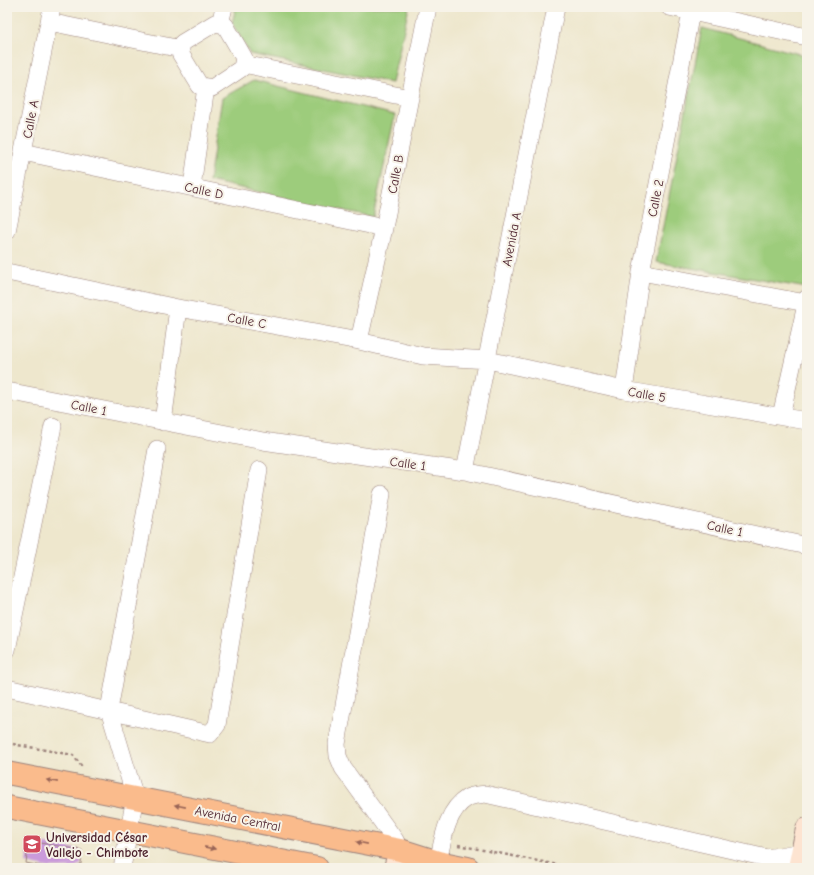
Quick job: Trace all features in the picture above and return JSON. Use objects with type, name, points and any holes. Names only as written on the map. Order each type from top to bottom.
[{"type":"main road","name":"Avenida Central","points":[[7,773],[135,797],[398,859],[468,868]]},
{"type":"main road","points":[[7,807],[317,868]]},
{"type":"main road","points":[[800,860],[807,829]]},
{"type":"street","points":[[220,24],[224,7]]},
{"type":"street","name":"Calle B","points":[[358,341],[384,228],[428,7]]},
{"type":"street","name":"Avenida A","points":[[465,471],[488,360],[556,7]]},
{"type":"street","points":[[669,7],[692,9],[807,37]]},
{"type":"street","name":"Calle 2","points":[[624,390],[641,272],[692,9]]},
{"type":"street","points":[[51,15],[181,49]]},
{"type":"street","name":"Calle A","points":[[7,231],[51,15]]},
{"type":"street","points":[[215,23],[225,25],[244,58],[242,68],[212,88],[200,86],[180,53],[181,49],[182,43],[215,23]]},
{"type":"street","points":[[243,64],[410,98]]},
{"type":"street","points":[[192,187],[206,87]]},
{"type":"street","name":"Calle D","points":[[23,152],[384,228]]},
{"type":"street","name":"Calle C","points":[[7,272],[178,308],[358,341],[423,356],[488,360]]},
{"type":"street","points":[[641,272],[807,300],[781,416]]},
{"type":"street","points":[[163,422],[178,308]]},
{"type":"street","name":"Calle 5","points":[[488,360],[624,390],[807,421]]},
{"type":"street","name":"Calle 1","points":[[7,391],[263,441],[465,471],[807,546]]},
{"type":"street","points":[[7,650],[53,426]]},
{"type":"street","points":[[122,868],[135,797],[109,710],[157,449]]},
{"type":"street","points":[[7,688],[210,734],[217,725],[259,470]]},
{"type":"street","points":[[382,494],[337,744],[338,756],[342,768],[395,840],[398,859]]},
{"type":"street","points":[[437,865],[445,830],[455,809],[468,797],[485,794],[767,858],[800,860]]},
{"type":"green space","points":[[236,7],[409,7],[392,83],[250,54],[232,23]]},
{"type":"green space","points":[[702,28],[807,56],[807,288],[656,262]]},
{"type":"green space","points":[[254,80],[395,115],[373,217],[209,181],[222,98]]},
{"type":"building","points":[[29,841],[82,850],[81,864],[73,868],[50,868],[26,863]]},
{"type":"place","name":"Universidad César Vallejo - Chimbote","points":[[32,844]]}]
